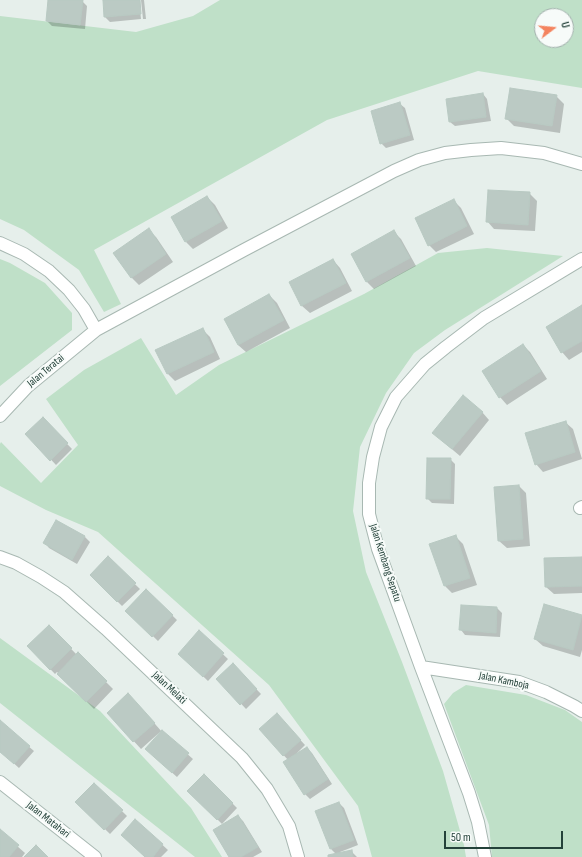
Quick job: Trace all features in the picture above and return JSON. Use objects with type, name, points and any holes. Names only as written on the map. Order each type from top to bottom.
[{"type":"street","name":"Jalan Teratai","points":[[0,416],[28,386],[96,330],[355,190],[419,160],[445,153],[501,148],[544,153],[582,164]]},
{"type":"street","points":[[0,243],[24,254],[49,271],[69,290],[84,309],[96,330]]},
{"type":"street","name":"Jalan Kembang Sepatu","points":[[485,857],[478,822],[469,793],[378,549],[369,514],[369,483],[373,456],[381,427],[396,397],[425,364],[484,318],[582,259]]},
{"type":"street","name":"Jalan Melati","points":[[0,557],[16,563],[64,592],[112,634],[242,758],[267,789],[288,826],[298,857]]},
{"type":"street","name":"Jalan Kamboja","points":[[421,667],[519,682],[546,692],[582,711]]},
{"type":"street","name":"Jalan Matahari","points":[[0,782],[95,857]]},
{"type":"green space","points":[[220,0],[582,0],[582,88],[478,71],[327,120],[94,250],[121,304],[104,312],[79,270],[24,230],[0,219],[0,16],[136,32],[193,16]]},
{"type":"green space","points":[[487,248],[563,256],[445,330],[414,353],[386,393],[360,447],[353,511],[366,572],[443,771],[466,857],[372,857],[358,806],[269,685],[98,532],[46,510],[0,486],[0,444],[1,442],[41,483],[78,445],[46,399],[84,370],[141,338],[176,395],[219,365],[364,294],[438,253]]},
{"type":"green space","points":[[0,259],[45,283],[72,313],[72,330],[0,386]]},
{"type":"green space","points":[[0,638],[100,711],[191,808],[222,857],[195,857],[0,703]]},
{"type":"green space","points":[[466,685],[526,695],[565,710],[582,722],[582,857],[492,857],[489,825],[444,704],[453,693]]},
{"type":"building","points":[[48,0],[83,0],[80,25],[46,21]]},
{"type":"building","points":[[103,0],[140,0],[141,14],[104,17]]},
{"type":"building","points":[[510,88],[557,95],[552,126],[505,119]]},
{"type":"building","points":[[483,93],[486,117],[449,122],[446,99]]},
{"type":"building","points":[[400,102],[410,135],[380,144],[371,111]]},
{"type":"building","points":[[488,190],[530,192],[528,225],[486,222]]},
{"type":"building","points":[[207,196],[222,221],[185,242],[171,217]]},
{"type":"building","points":[[454,199],[467,226],[428,246],[415,218]]},
{"type":"building","points":[[149,228],[166,254],[131,278],[113,253]]},
{"type":"building","points":[[394,230],[410,258],[366,282],[351,254]]},
{"type":"building","points":[[333,259],[346,283],[301,306],[289,282]]},
{"type":"building","points":[[269,294],[284,320],[238,345],[224,319]]},
{"type":"building","points":[[582,305],[582,341],[561,353],[546,327]]},
{"type":"building","points":[[203,328],[214,352],[167,374],[155,350]]},
{"type":"building","points":[[523,344],[541,371],[499,398],[482,371]]},
{"type":"building","points":[[463,395],[483,412],[452,449],[432,433]]},
{"type":"building","points":[[43,417],[68,443],[50,461],[25,434]]},
{"type":"building","points":[[566,421],[575,452],[535,465],[525,433]]},
{"type":"building","points":[[427,458],[451,458],[450,499],[426,499]]},
{"type":"building","points":[[519,485],[523,539],[498,541],[494,487]]},
{"type":"building","points":[[56,520],[85,536],[72,560],[43,543]]},
{"type":"building","points":[[456,535],[470,578],[444,586],[429,544]]},
{"type":"building","points":[[108,556],[136,583],[117,602],[90,575]]},
{"type":"building","points":[[582,557],[582,586],[545,587],[544,558]]},
{"type":"building","points":[[146,589],[173,615],[152,637],[125,611]]},
{"type":"building","points":[[544,604],[582,615],[573,650],[534,639]]},
{"type":"building","points":[[461,605],[497,607],[496,633],[459,630]]},
{"type":"building","points":[[49,625],[72,648],[50,670],[27,646]]},
{"type":"building","points":[[199,630],[224,653],[203,677],[178,654]]},
{"type":"building","points":[[78,652],[107,681],[86,702],[57,674]]},
{"type":"building","points":[[233,663],[257,689],[240,705],[216,679]]},
{"type":"building","points":[[128,693],[155,723],[133,742],[107,713]]},
{"type":"building","points":[[277,713],[301,740],[283,756],[259,729]]},
{"type":"building","points":[[0,720],[30,746],[14,764],[0,752]]},
{"type":"building","points":[[162,730],[189,753],[172,773],[145,749]]},
{"type":"building","points":[[307,747],[328,779],[304,795],[283,762]]},
{"type":"building","points":[[204,774],[233,803],[217,820],[187,791]]},
{"type":"building","points":[[94,783],[123,810],[104,830],[75,802]]},
{"type":"building","points":[[339,802],[354,840],[330,849],[315,811]]},
{"type":"building","points":[[238,815],[258,847],[241,857],[229,857],[213,830]]},
{"type":"building","points":[[135,819],[163,844],[153,857],[145,857],[121,835]]},
{"type":"building","points":[[0,829],[19,845],[9,857],[0,857]]},
{"type":"building","points":[[36,845],[48,857],[24,857]]},
{"type":"building","points":[[352,850],[353,857],[328,857],[328,855]]}]
